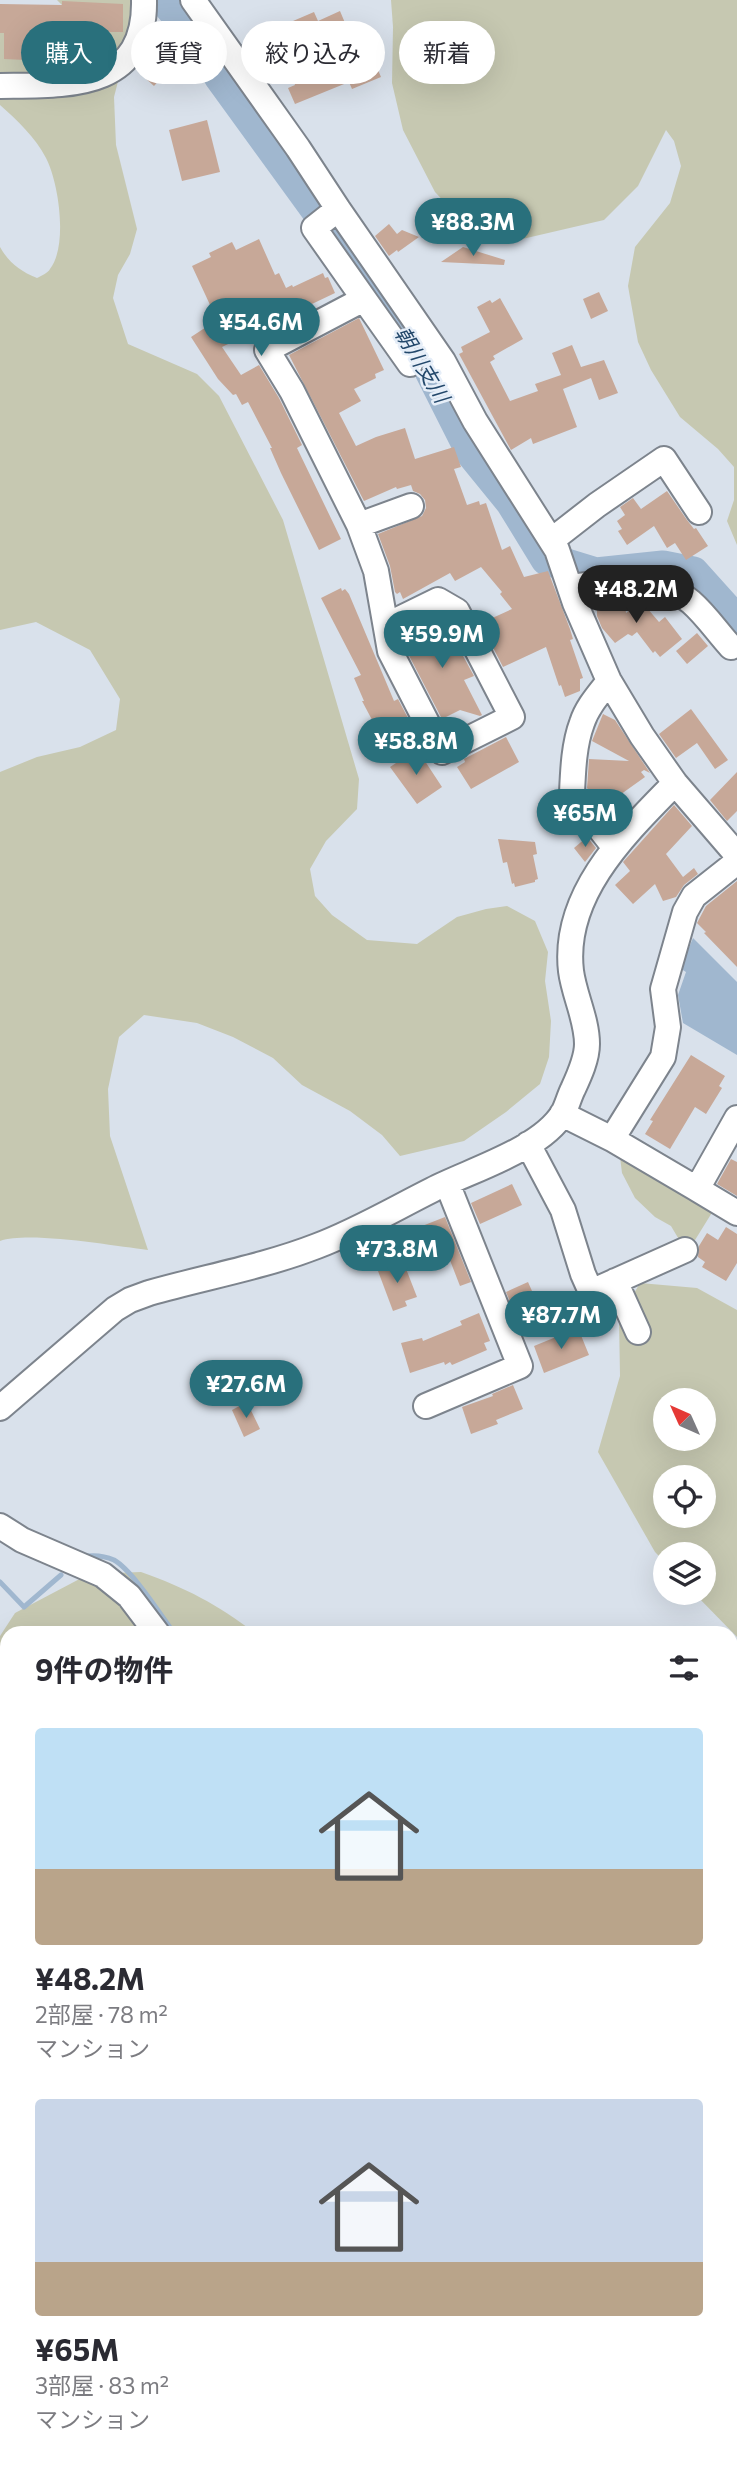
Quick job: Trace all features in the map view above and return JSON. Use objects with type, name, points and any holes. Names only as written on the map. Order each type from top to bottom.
[{"type":"street","points":[[0,86],[73,85],[102,75],[120,65],[137,44],[144,21],[144,0]]},
{"type":"street","points":[[193,0],[443,361],[475,421],[554,545],[609,681],[642,736],[675,783],[737,855]]},
{"type":"street","points":[[337,210],[314,228],[410,365]]},
{"type":"street","points":[[364,299],[267,350],[292,391],[359,525],[376,572],[390,651],[442,752],[512,717],[457,611],[438,600],[387,625]]},
{"type":"street","points":[[554,545],[597,505],[664,459],[699,512]]},
{"type":"street","points":[[359,525],[411,506]]},
{"type":"street","points":[[568,581],[592,584],[649,583],[663,587],[692,603],[731,647]]},
{"type":"street","points":[[609,681],[582,722],[572,793],[615,848]]},
{"type":"street","points":[[0,1408],[115,1309],[130,1300],[320,1245],[447,1183],[490,1166],[528,1144],[562,1114],[579,1077],[587,1044],[571,972],[575,925],[594,877],[615,848],[675,783]]},
{"type":"street","points":[[612,1139],[663,1057],[668,1027],[663,989],[685,912],[694,896],[737,862]]},
{"type":"street","points":[[562,1114],[612,1139],[737,1213]]},
{"type":"street","points":[[697,1189],[737,1118]]},
{"type":"street","points":[[528,1144],[563,1210],[591,1292],[685,1250]]},
{"type":"street","points":[[426,1406],[520,1366],[447,1183]]},
{"type":"street","points":[[615,1281],[638,1332]]},
{"type":"street","points":[[0,1526],[22,1540],[103,1575],[129,1596],[152,1626]]},
{"type":"green space","points":[[57,0],[139,0],[134,21],[131,21],[131,31],[114,97],[116,145],[137,229],[130,254],[118,275],[113,298],[128,344],[197,374],[219,396],[283,520],[359,779],[357,809],[326,841],[310,869],[315,896],[332,915],[367,940],[417,944],[457,917],[507,906],[535,921],[548,952],[545,981],[551,1021],[549,1057],[540,1084],[464,1141],[400,1156],[382,1135],[350,1111],[302,1085],[273,1058],[233,1037],[197,1023],[144,1015],[119,1037],[108,1089],[110,1136],[148,1250],[51,1238],[14,1238],[0,1241],[0,772],[37,757],[80,747],[116,730],[120,699],[90,650],[36,622],[0,630],[0,247],[16,266],[37,278],[49,270],[56,259],[60,214],[55,183],[42,150],[20,123],[0,105],[0,26],[21,21],[21,84],[117,84],[117,21],[23,21],[68,11]]},
{"type":"green space","points":[[391,0],[737,0],[737,545],[727,521],[734,500],[734,467],[718,449],[680,417],[651,370],[638,342],[628,286],[635,247],[670,203],[681,166],[674,141],[666,130],[638,186],[604,220],[518,240],[467,226],[435,192],[403,130],[392,83]]},
{"type":"green space","points":[[620,1157],[713,1211],[687,1253],[671,1226],[655,1217],[635,1198],[622,1173]]},
{"type":"green space","points":[[640,1283],[697,1288],[737,1310],[737,1626],[726,1626],[706,1605],[716,1605],[716,1542],[653,1542],[653,1548],[598,1452],[620,1376],[619,1319]]},
{"type":"green space","points":[[141,1572],[201,1598],[245,1626],[7,1626],[15,1613],[89,1574]]},
{"type":"water","points":[[693,938],[737,982],[737,1055],[683,1023],[678,995],[686,972],[678,967],[683,949],[688,950]]},
{"type":"building","points":[[62,1],[123,4],[123,32],[117,32],[117,21],[21,21],[21,60],[4,59],[4,33],[0,33],[0,4],[62,5]]},
{"type":"building","points":[[340,11],[344,21],[318,21]]},
{"type":"building","points":[[314,12],[318,21],[293,21]]},
{"type":"building","points":[[344,84],[295,104],[288,88],[295,85]]},
{"type":"building","points":[[350,84],[364,84],[352,89]]},
{"type":"building","points":[[207,120],[220,172],[182,181],[169,130]]},
{"type":"building","points":[[389,224],[397,234],[402,230],[419,237],[389,256],[375,236]]},
{"type":"building","points":[[259,239],[275,275],[279,273],[286,288],[323,273],[325,278],[328,277],[335,293],[293,313],[295,318],[282,325],[279,319],[222,347],[241,375],[259,365],[302,445],[297,448],[341,539],[319,550],[248,402],[242,405],[236,394],[233,395],[218,379],[191,337],[217,320],[192,266],[211,257],[209,253],[232,242],[236,250]]},
{"type":"building","points":[[463,247],[505,260],[504,265],[441,262]]},
{"type":"building","points":[[599,292],[608,311],[591,319],[583,299]]},
{"type":"building","points":[[500,298],[523,339],[493,356],[495,359],[490,362],[510,401],[538,391],[535,384],[561,375],[552,353],[572,345],[581,367],[604,360],[618,393],[599,400],[591,378],[563,389],[577,427],[533,444],[531,438],[511,450],[459,354],[463,352],[461,347],[490,332],[477,307]]},
{"type":"building","points":[[359,318],[384,370],[375,374],[376,378],[354,389],[361,401],[339,413],[356,446],[405,428],[415,459],[454,447],[461,467],[454,469],[467,505],[479,501],[480,505],[486,503],[502,550],[510,546],[524,577],[548,571],[573,639],[570,640],[583,678],[580,679],[580,691],[565,697],[546,647],[503,667],[482,626],[489,623],[488,620],[512,609],[481,567],[455,581],[450,573],[403,599],[400,592],[395,592],[390,566],[378,534],[422,516],[426,508],[425,500],[413,491],[411,485],[397,489],[396,487],[364,501],[289,355]]},
{"type":"building","points":[[667,491],[708,546],[686,560],[675,543],[667,548],[654,526],[627,545],[618,531],[622,529],[617,521],[625,515],[620,507],[633,498],[641,509]]},
{"type":"building","points":[[341,588],[349,594],[394,701],[398,699],[408,718],[379,733],[362,701],[354,678],[361,675],[321,598]]},
{"type":"building","points":[[624,597],[626,613],[641,601],[659,622],[665,617],[682,639],[660,657],[655,651],[653,653],[637,632],[632,636],[628,634],[615,643],[602,628],[597,616],[597,599]]},
{"type":"building","points":[[444,621],[474,676],[464,680],[482,715],[480,716],[460,710],[442,719],[404,646],[403,638]]},
{"type":"building","points":[[697,633],[708,646],[687,664],[676,651]]},
{"type":"building","points":[[691,709],[728,760],[715,769],[697,743],[676,758],[659,734]]},
{"type":"building","points":[[603,714],[615,720],[650,773],[644,770],[641,772],[645,777],[617,797],[624,807],[610,818],[587,788],[589,759],[629,761],[592,741]]},
{"type":"building","points":[[506,737],[519,762],[471,789],[457,767],[465,762],[464,759]]},
{"type":"building","points":[[417,749],[442,787],[417,804],[390,767]]},
{"type":"building","points":[[737,772],[737,811],[727,821],[710,800]]},
{"type":"building","points":[[674,805],[692,826],[666,854],[683,877],[694,868],[698,874],[684,885],[676,897],[663,901],[655,884],[633,904],[615,885],[630,871],[623,862]]},
{"type":"building","points":[[587,837],[596,848],[585,862],[574,848]]},
{"type":"building","points":[[498,839],[535,842],[537,854],[533,855],[538,879],[535,882],[515,887],[514,883],[512,884],[507,862],[503,863]]},
{"type":"building","points":[[737,881],[737,967],[697,923],[706,906]]},
{"type":"building","points":[[691,1055],[725,1076],[719,1086],[722,1088],[706,1114],[695,1107],[670,1149],[645,1134],[653,1121],[650,1120]]},
{"type":"building","points":[[731,1159],[737,1162],[737,1196],[717,1184]]},
{"type":"building","points":[[512,1184],[522,1205],[480,1224],[471,1203]]},
{"type":"building","points":[[445,1217],[471,1282],[460,1286],[444,1245],[427,1251],[417,1228]]},
{"type":"building","points":[[726,1227],[737,1234],[737,1263],[726,1281],[702,1267],[705,1262],[698,1257],[699,1246],[707,1233],[718,1240]]},
{"type":"building","points":[[403,1261],[417,1297],[405,1301],[407,1306],[393,1311],[378,1271]]},
{"type":"building","points":[[528,1282],[540,1309],[517,1319],[506,1292]]},
{"type":"building","points":[[479,1313],[490,1341],[484,1343],[487,1350],[452,1365],[450,1362],[445,1365],[444,1362],[410,1373],[401,1343],[422,1338],[423,1341],[462,1325],[460,1321]]},
{"type":"building","points":[[578,1328],[589,1355],[544,1373],[534,1346]]},
{"type":"building","points":[[513,1385],[523,1409],[496,1420],[498,1424],[471,1434],[462,1407],[493,1396],[492,1394]]},
{"type":"building","points":[[247,1402],[260,1429],[244,1437],[232,1410]]},
{"type":"waterway","name":"朝川支川","points":[[165,0],[206,49],[220,76],[424,357],[473,454],[512,502],[547,559],[596,574],[663,567],[693,573],[737,622]]},
{"type":"waterway","points":[[87,1556],[114,1560],[138,1583],[169,1626]]},
{"type":"waterway","points":[[0,1582],[24,1607],[61,1575]]}]
